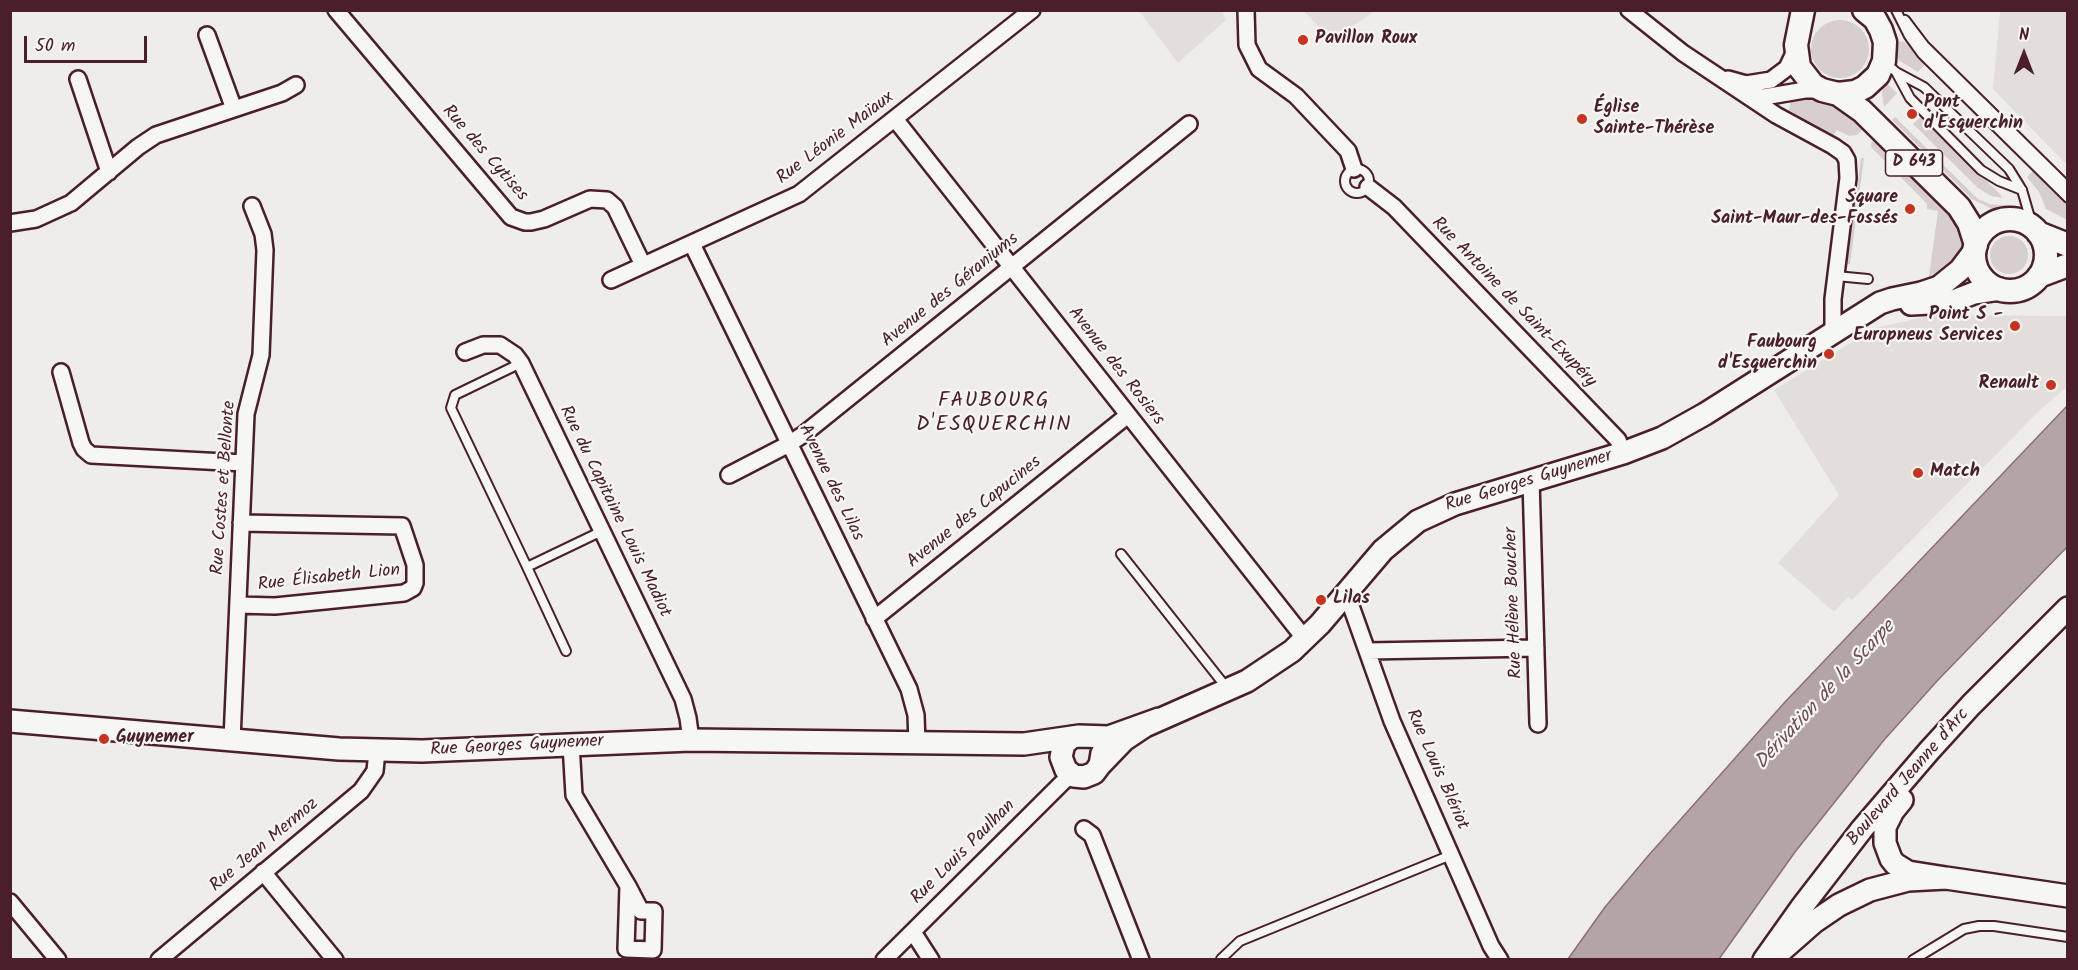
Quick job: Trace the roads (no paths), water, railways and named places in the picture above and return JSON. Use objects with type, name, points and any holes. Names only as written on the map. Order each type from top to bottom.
[{"type":"main road","points":[[1817,10],[1808,18],[1802,19],[1795,51],[1799,67],[1805,77],[1830,92],[1860,89],[1886,69],[1885,42],[1872,15]]},
{"type":"main road","name":"D 643","points":[[1886,69],[1877,102],[1879,110],[1972,205],[1985,213],[2005,220]]},
{"type":"main road","name":"D 643","points":[[1830,92],[1862,111],[1959,207],[1969,223],[1975,248]]},
{"type":"main road","points":[[1860,315],[1886,301],[1921,293],[1939,286],[1960,270],[1987,228],[2005,220],[2020,221],[2067,244]]},
{"type":"main road","points":[[1975,248],[1975,261],[1979,272],[1990,284],[2011,291],[2022,289],[2032,284],[2044,267],[2046,251],[2036,230]]},
{"type":"main road","points":[[2039,276],[2067,266]]},
{"type":"main road","points":[[1860,315],[1890,306],[1951,302],[1974,293],[2000,289]]},
{"type":"main road","name":"Rue Georges Guynemer","points":[[11,725],[377,751],[453,751],[691,740],[1024,744],[1080,737],[1110,737],[1228,690],[1263,672],[1305,639],[1383,550],[1418,521],[1455,504],[1649,444],[1680,429],[1860,315]]},
{"type":"main road","name":"Boulevard Jeanne d'Arc","points":[[1764,960],[1862,830],[1929,750],[2067,608]]},
{"type":"main road","name":"Boulevard Jeanne d'Arc","points":[[1946,878],[1908,872],[1895,864],[1885,843],[1884,834],[1888,819],[1944,751],[2067,624]]},
{"type":"main road","name":"Rue Georges Guynemer","points":[[1100,765],[1128,737],[1159,719]]},
{"type":"main road","points":[[1080,737],[1097,742],[1102,755],[1100,765],[1096,771],[1081,777],[1066,769],[1060,757],[1062,747],[1080,737]]},
{"type":"main road","name":"Rue Georges Guynemer","points":[[1024,744],[1042,749],[1066,769]]},
{"type":"main road","points":[[1773,960],[1814,922],[1859,895],[1908,880],[1946,878],[2067,896]]},
{"type":"main road","points":[[1789,960],[1819,931],[1844,915],[1869,902],[1912,890],[1951,888],[2067,905]]},
{"type":"street","name":"Rue des Cytises","points":[[336,10],[511,217],[531,222],[544,219],[590,199],[607,200],[615,207],[643,265]]},
{"type":"street","name":"Rue Léonie Maïaux","points":[[611,280],[799,194],[1032,10]]},
{"type":"street","points":[[1246,10],[1247,45],[1259,69],[1296,96],[1348,151],[1354,170]]},
{"type":"street","points":[[1629,10],[1677,49],[1776,115],[1838,149],[1847,160],[1848,178],[1836,276],[1833,332]]},
{"type":"street","points":[[207,36],[234,109]]},
{"type":"street","points":[[1716,75],[1746,84],[1771,80],[1786,68],[1795,51]]},
{"type":"street","points":[[78,79],[109,172]]},
{"type":"street","points":[[10,223],[36,219],[60,210],[80,198],[138,147],[156,135],[282,93],[296,85]]},
{"type":"street","points":[[1746,95],[1757,97],[1805,90],[1830,92]]},
{"type":"street","points":[[1780,95],[1785,111],[1799,126]]},
{"type":"street","name":"Avenue des Rosiers","points":[[896,119],[1305,639]]},
{"type":"street","name":"Avenue des Géraniums","points":[[729,475],[804,434],[1189,124]]},
{"type":"street","name":"Rue Antoine de Saint-Exupéry","points":[[1368,187],[1394,207],[1618,440],[1623,453]]},
{"type":"street","name":"Rue Costes et Bellonte","points":[[232,740],[244,463],[248,404],[261,356],[265,250],[263,234],[252,207]]},
{"type":"street","name":"Avenue des Lilas","points":[[692,243],[912,696],[916,715],[917,743]]},
{"type":"street","name":"Rue du Capitaine Louis Madiot","points":[[465,352],[483,345],[500,345],[515,355],[521,363],[682,699],[691,740]]},
{"type":"street","points":[[61,372],[81,443],[86,452],[91,455],[244,463]]},
{"type":"street","name":"Avenue des Capucines","points":[[874,619],[1128,415]]},
{"type":"street","name":"Rue Hélène Boucher","points":[[1531,480],[1538,724]]},
{"type":"street","name":"Rue Élisabeth Lion","points":[[238,605],[275,606],[404,593],[410,591],[415,585],[416,573],[402,526],[241,523]]},
{"type":"street","name":"Rue Louis Blériot","points":[[1346,592],[1392,721],[1491,946],[1500,960]]},
{"type":"street","points":[[1367,651],[1536,648]]},
{"type":"street","points":[[571,744],[574,795],[628,886]]},
{"type":"street","name":"Rue Jean Mermoz","points":[[159,960],[361,791],[375,771],[377,751]]},
{"type":"street","name":"Rue Louis Paulhan","points":[[884,960],[1066,769]]},
{"type":"street","points":[[1084,830],[1092,835],[1142,960]]},
{"type":"street","points":[[263,873],[335,960]]},
{"type":"street","points":[[10,902],[58,960]]},
{"type":"street","points":[[913,932],[931,960]]},
{"type":"lane","points":[[1898,10],[1924,45],[2067,186]]},
{"type":"lane","points":[[1898,10],[1903,27],[1922,54],[2067,198]]},
{"type":"lane","points":[[1886,69],[1910,98],[1981,170],[1999,181],[2022,190]]},
{"type":"lane","points":[[1886,69],[1919,83],[2009,170],[2022,190],[2036,230]]},
{"type":"lane","points":[[1359,169],[1369,178],[1368,187],[1360,193],[1355,193],[1347,188],[1345,179],[1350,171],[1359,169]]},
{"type":"lane","points":[[1836,276],[1868,279]]},
{"type":"lane","points":[[521,363],[455,395],[451,408],[566,651]]},
{"type":"lane","points":[[526,567],[602,531]]},
{"type":"lane","points":[[1121,554],[1228,690]]},
{"type":"lane","points":[[1221,959],[1240,941],[1451,855]]},
{"type":"lane","points":[[1913,960],[1965,929],[1979,926],[1994,926],[2067,937]]},
{"type":"water","name":"Dérivation de la Scarpe","points":[[2067,406],[2067,547],[1938,680],[1884,740],[1795,852],[1719,959],[1568,959],[1605,907],[1648,856],[1785,702]]},
{"type":"place","name":"Pavillon Roux","points":[[1303,40]]},
{"type":"place","name":"Pont d'Esquerchin","points":[[1912,114]]},
{"type":"place","name":"Église Sainte-Thérèse","points":[[1582,119]]},
{"type":"place","name":"Square Saint-Maur-des-Fossés","points":[[1910,209]]},
{"type":"place","name":"Point S - Europneus Services","points":[[2015,326]]},
{"type":"place","name":"Faubourg d'Esquerchin","points":[[1829,354]]},
{"type":"place","name":"Renault","points":[[2051,385]]},
{"type":"place","name":"Match","points":[[1918,473]]},
{"type":"place","name":"Lilas","points":[[1321,600]]},
{"type":"place","name":"Guynemer","points":[[104,739]]},
{"type":"district","name":"FAUBOURG D'ESQUERCHIN","points":[[994,414]]}]
